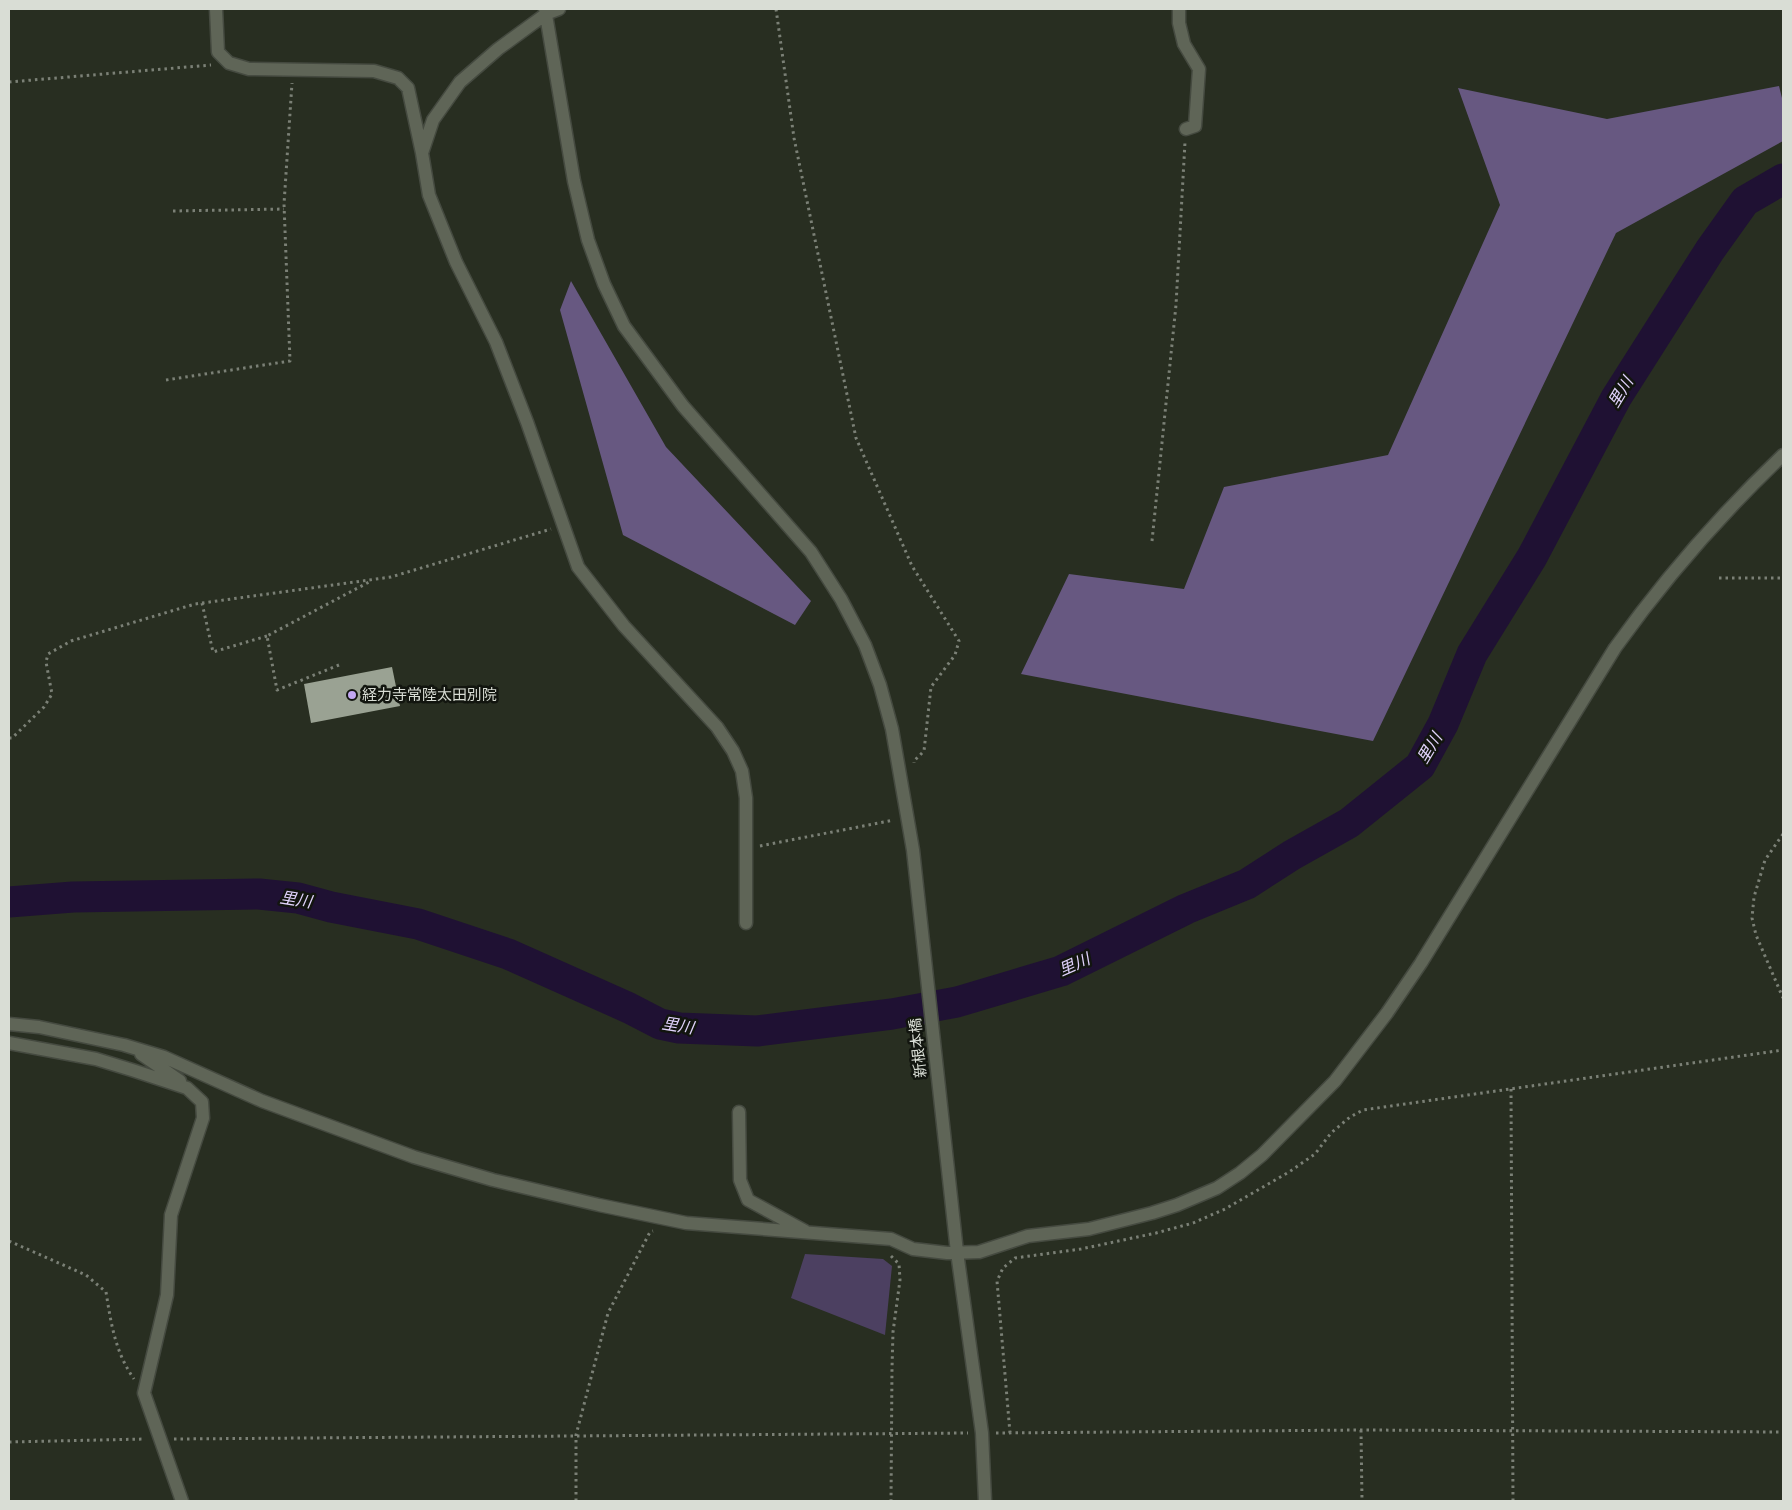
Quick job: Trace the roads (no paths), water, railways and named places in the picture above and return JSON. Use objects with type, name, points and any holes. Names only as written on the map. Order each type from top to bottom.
[{"type":"street","points":[[216,9],[218,52],[229,63],[249,69],[374,70],[398,78],[408,88],[429,195],[456,262],[496,342],[527,422],[578,567],[624,626],[717,727],[733,751],[742,771],[746,798],[746,923]]},
{"type":"street","points":[[422,153],[433,120],[460,82],[498,48],[546,11],[560,9]]},
{"type":"street","points":[[1179,9],[1179,23],[1184,44],[1199,69],[1195,126],[1186,129]]},
{"type":"street","name":"新根本橋","points":[[546,11],[574,181],[588,240],[604,284],[624,326],[683,406],[811,552],[841,599],[865,644],[880,685],[892,729],[913,850],[957,1247],[982,1433],[985,1501]]},
{"type":"street","points":[[9,1024],[39,1028],[133,1048],[164,1057],[262,1101],[414,1157],[493,1180],[686,1223],[891,1239],[912,1250],[938,1253],[957,1247],[979,1252],[1028,1236],[1089,1229],[1177,1205],[1217,1188],[1240,1174],[1268,1149],[1335,1081],[1387,1013],[1426,955],[1595,679],[1642,610],[1700,541],[1746,491],[1783,455]]},
{"type":"street","points":[[9,1043],[96,1059],[187,1088]]},
{"type":"street","points":[[133,1048],[178,1080],[202,1102],[203,1118],[171,1215],[167,1294],[144,1394],[182,1501]]},
{"type":"street","points":[[740,1112],[740,1180],[748,1200],[808,1233]]},
{"type":"waterway","name":"里川","points":[[9,902],[73,897],[259,894],[298,898],[331,907],[418,924],[508,954],[629,1008],[660,1024],[679,1028],[757,1031],[892,1014],[957,1002],[1061,971],[1186,909],[1247,884],[1292,855],[1349,823],[1420,766],[1443,724],[1472,654],[1532,557],[1616,398],[1710,250],[1745,201],[1783,179]]},
{"type":"place","name":"経力寺常陸太田別院","points":[[352,695]]}]
